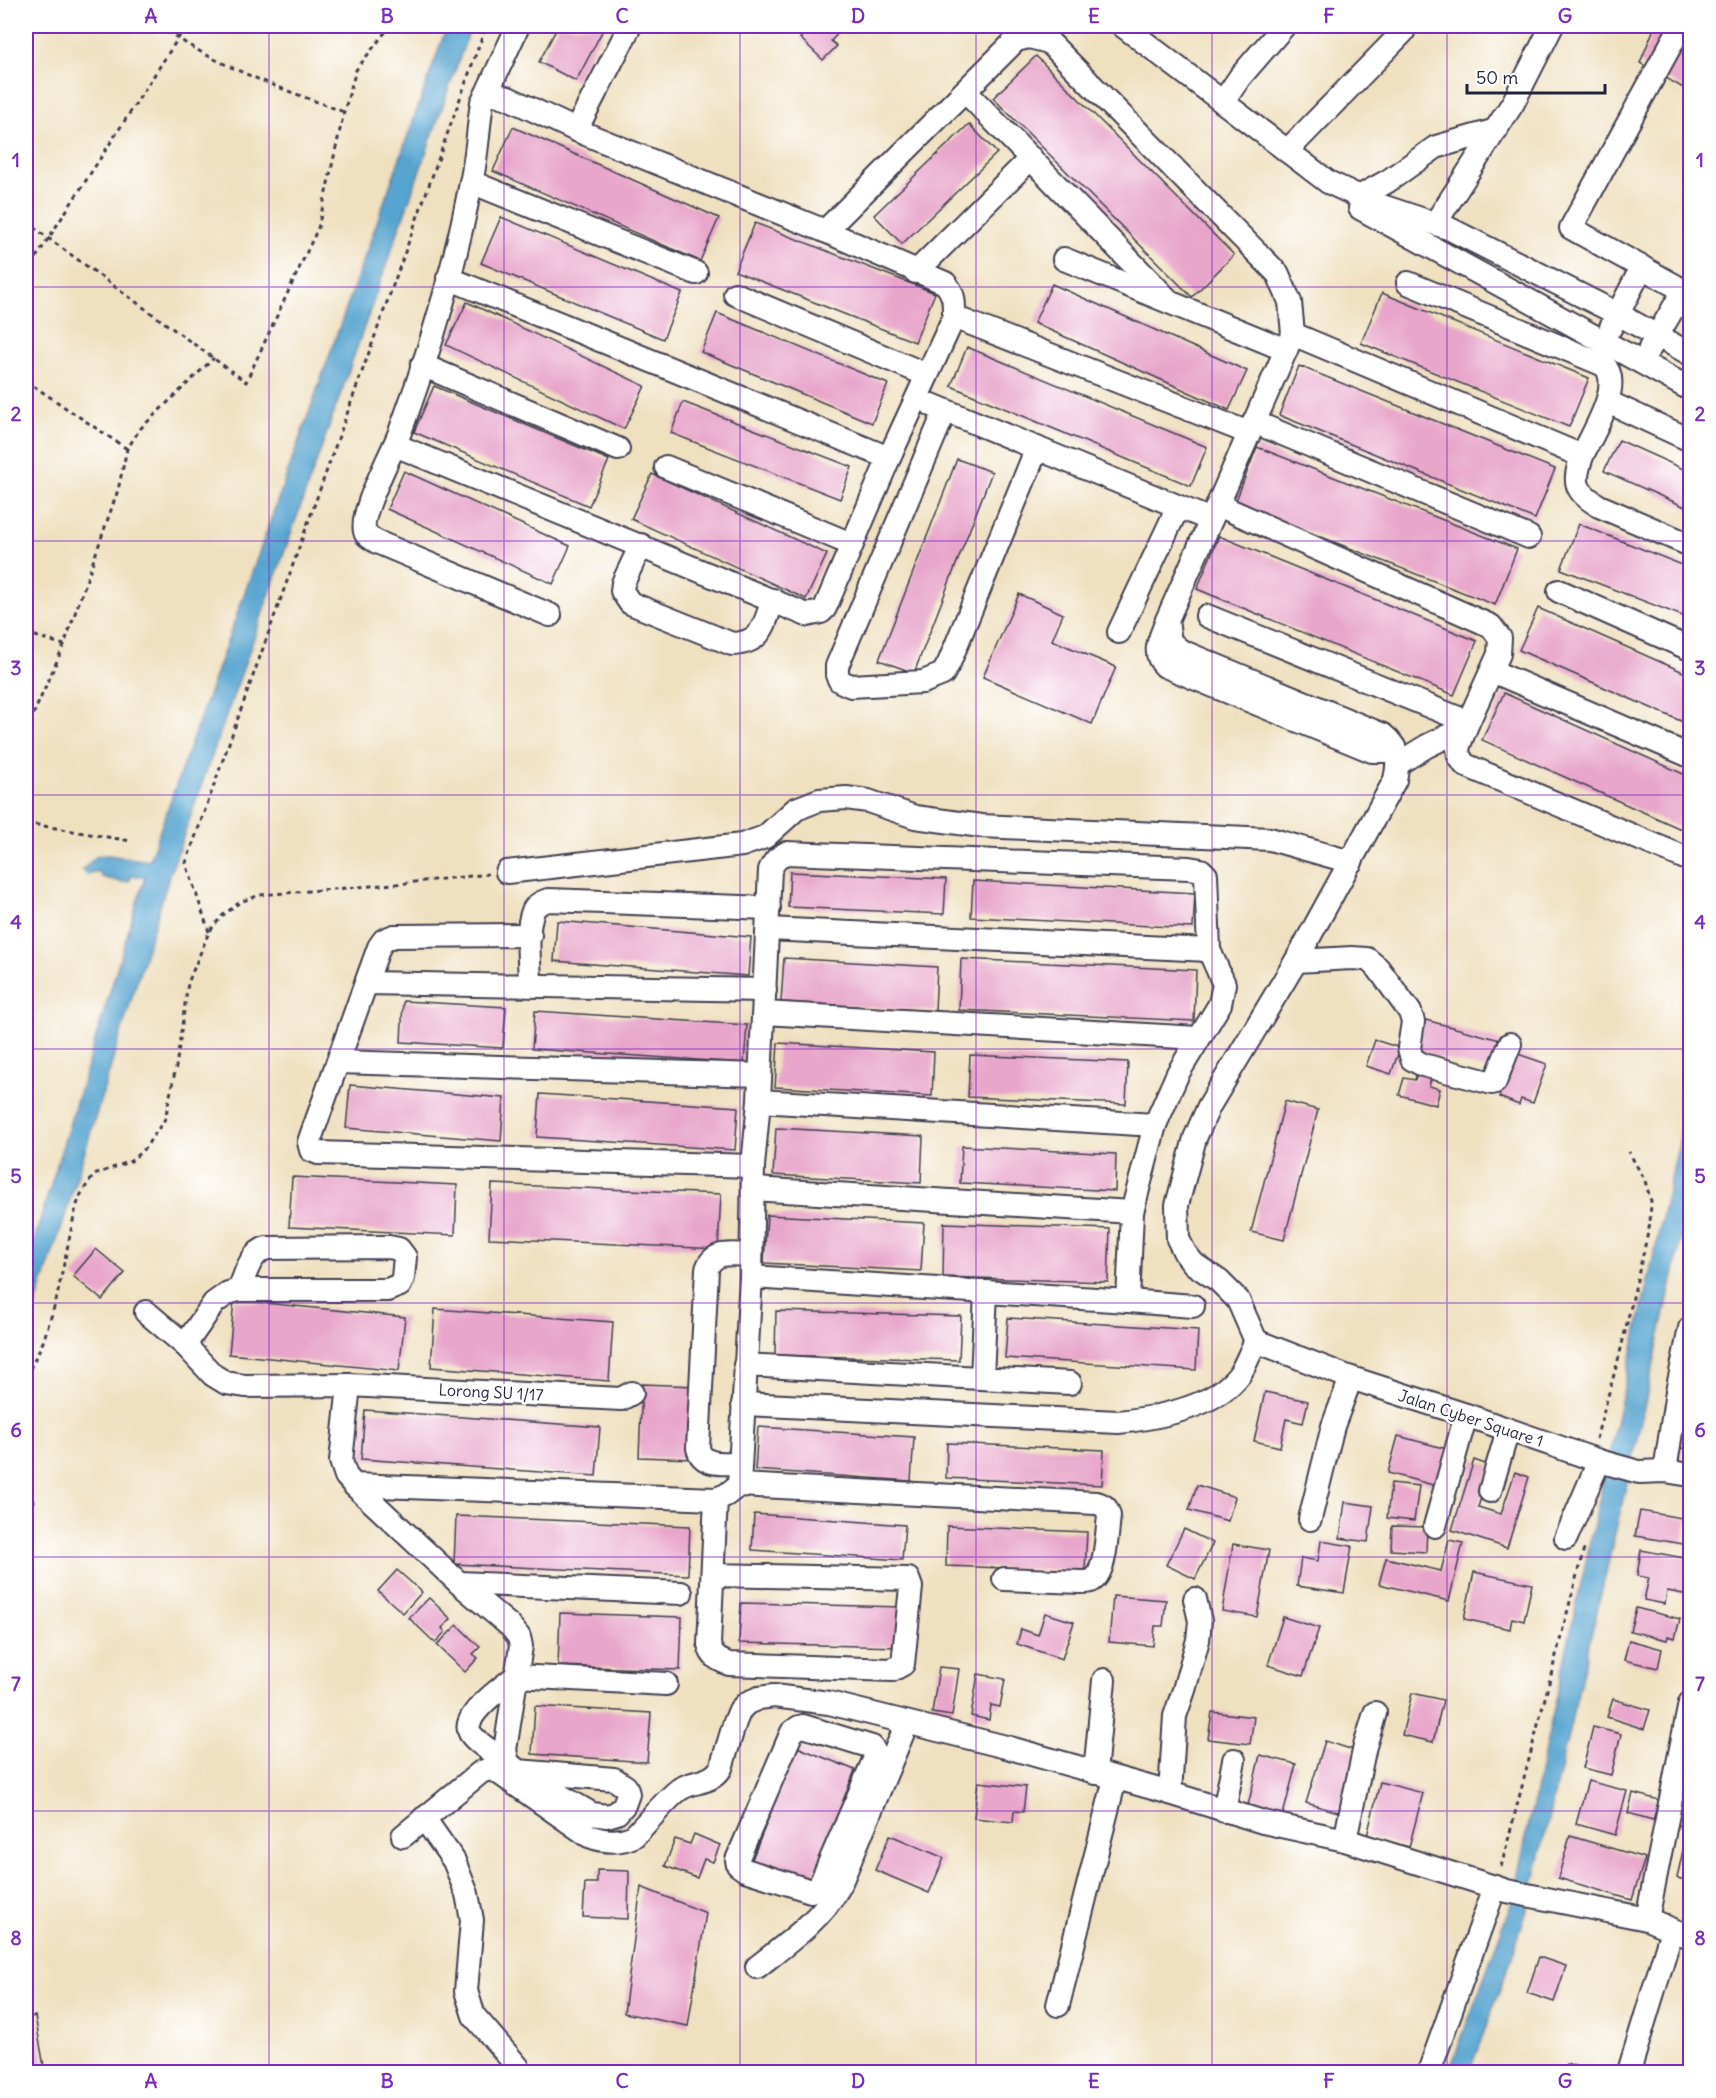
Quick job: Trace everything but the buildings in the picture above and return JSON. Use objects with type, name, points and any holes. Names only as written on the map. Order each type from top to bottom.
[{"type":"street","points":[[518,26],[482,102],[471,182],[448,278],[395,445],[366,509],[363,523],[366,534],[377,542],[550,615]]},
{"type":"street","points":[[576,130],[630,26]]},
{"type":"street","points":[[1123,26],[1367,213],[1690,389]]},
{"type":"street","points":[[1223,102],[1240,77],[1284,26]]},
{"type":"street","points":[[1436,222],[1513,103],[1552,26]]},
{"type":"street","points":[[1641,363],[1687,292],[1571,228],[1681,26]]},
{"type":"street","points":[[1287,151],[1402,32]]},
{"type":"street","points":[[743,1404],[1118,1422],[1146,1419],[1200,1402],[1224,1390],[1239,1374],[1256,1341],[1238,1300],[1219,1281],[1194,1264],[1178,1239],[1177,1205],[1195,1138],[1209,1106],[1296,961],[1395,780],[1396,755],[1383,735],[1181,651],[1170,642],[1167,620],[1290,342],[1290,302],[1278,274],[1049,42],[1029,37],[1016,40],[825,231]]},
{"type":"street","points":[[965,91],[1170,302]]},
{"type":"street","points":[[395,445],[807,615],[820,612],[825,608],[851,544],[954,316],[952,291],[945,284],[825,231],[576,130],[508,98],[495,94],[486,95]]},
{"type":"street","points":[[1359,197],[1388,181],[1436,147],[1496,130]]},
{"type":"street","points":[[916,272],[1031,158]]},
{"type":"street","points":[[471,182],[696,273]]},
{"type":"street","points":[[1328,182],[1359,197],[1436,222],[1618,314],[1690,354]]},
{"type":"street","points":[[1064,259],[1170,302],[1290,342],[1582,456]]},
{"type":"street","points":[[1603,342],[1642,267]]},
{"type":"street","points":[[448,278],[889,458]]},
{"type":"street","points":[[1408,283],[1605,365],[1612,379],[1608,402],[1576,473],[1579,491],[1599,506],[1690,545]]},
{"type":"street","points":[[735,294],[927,375]]},
{"type":"street","points":[[954,316],[1252,427],[1529,537]]},
{"type":"street","points":[[422,365],[618,449]]},
{"type":"street","points":[[917,399],[1178,507],[1214,512],[1491,626],[1500,638],[1499,654],[1458,748],[1464,765],[1690,860]]},
{"type":"street","points":[[1608,402],[1690,440]]},
{"type":"street","points":[[945,411],[837,666],[840,681],[851,686],[923,682],[943,674],[1037,448]]},
{"type":"street","points":[[666,467],[851,544]]},
{"type":"street","points":[[1119,632],[1178,507]]},
{"type":"street","points":[[641,545],[623,584],[622,591],[630,603],[732,644],[745,643],[760,633],[773,600]]},
{"type":"street","points":[[1559,591],[1690,649]]},
{"type":"street","points":[[1207,616],[1467,725]]},
{"type":"street","points":[[1492,671],[1690,756]]},
{"type":"street","points":[[1396,755],[1427,746],[1467,725]]},
{"type":"street","points":[[507,872],[742,845],[765,837],[796,809],[819,800],[846,798],[868,801],[915,818],[981,826],[1270,839],[1351,862]]},
{"type":"street","points":[[354,1485],[716,1499],[726,1495],[739,1474],[751,1266],[753,1166],[759,1101],[770,870],[778,857],[786,853],[1189,868],[1201,870],[1206,875],[1209,950],[1224,984],[1223,995],[1220,1004],[1178,1073],[1155,1125],[1132,1212],[1128,1301]]},
{"type":"street","points":[[530,985],[530,935],[534,909],[548,900],[769,919],[1209,950]]},
{"type":"street","points":[[530,935],[394,936],[384,940],[366,982],[309,1142],[311,1150],[318,1153],[753,1166]]},
{"type":"street","points":[[1296,961],[1367,959],[1410,1012],[1413,1022],[1409,1048],[1412,1059],[1423,1065],[1492,1083],[1495,1082],[1510,1044]]},
{"type":"street","points":[[366,982],[765,990]]},
{"type":"street","points":[[764,1013],[1198,1038]]},
{"type":"street","points":[[338,1062],[760,1075]]},
{"type":"street","points":[[759,1101],[1155,1125]]},
{"type":"street","points":[[753,1189],[1132,1212]]},
{"type":"street","points":[[185,1345],[214,1302],[228,1293],[239,1290],[387,1290],[400,1285],[404,1278],[405,1257],[399,1249],[389,1247],[261,1249],[255,1254],[239,1290]]},
{"type":"street","points":[[1004,1579],[1091,1581],[1098,1576],[1102,1567],[1109,1516],[1107,1509],[1096,1503],[739,1474],[709,1462],[699,1455],[707,1269],[712,1258],[717,1255],[751,1266],[986,1292],[1192,1305]]},
{"type":"street","points":[[982,1378],[986,1292]]},
{"type":"street","name":"Lorong SU 1/17","points":[[146,1312],[185,1345],[213,1375],[226,1383],[245,1386],[349,1385],[621,1399],[632,1393]]},
{"type":"street","points":[[1665,1471],[1684,1393],[1690,1328]]},
{"type":"street","name":"Jalan Cyber Square 1","points":[[1256,1341],[1351,1378],[1466,1414],[1600,1461],[1639,1472],[1665,1471],[1690,1475]]},
{"type":"street","points":[[745,1365],[1070,1383]]},
{"type":"street","points":[[1310,1519],[1333,1426],[1351,1378]]},
{"type":"street","points":[[349,1385],[341,1461],[345,1476],[459,1583],[510,1626],[519,1637],[521,1646],[516,1676],[505,1750],[513,1767],[477,1740],[470,1733],[468,1724],[472,1716],[516,1676],[666,1684]]},
{"type":"street","points":[[1436,1526],[1466,1414]]},
{"type":"street","points":[[1490,1491],[1508,1430]]},
{"type":"street","points":[[1576,1542],[1600,1461]]},
{"type":"street","points":[[712,1575],[908,1579],[911,1587],[903,1664],[892,1670],[729,1664],[718,1659],[711,1652],[709,1644],[712,1575],[716,1499]]},
{"type":"street","points":[[459,1583],[681,1593]]},
{"type":"street","points":[[1170,1793],[1175,1716],[1198,1640],[1200,1621],[1195,1599]]},
{"type":"street","points":[[1058,2005],[1105,1776],[1104,1680]]},
{"type":"street","points":[[403,1836],[481,1772],[492,1768],[589,1836],[602,1841],[626,1840],[634,1836],[680,1789],[707,1781],[718,1773],[740,1710],[747,1703],[759,1698],[774,1696],[829,1703],[1010,1748],[1263,1822],[1345,1840],[1535,1898],[1647,1919],[1681,1933],[1630,2068]]},
{"type":"street","points":[[1647,1919],[1690,1703]]},
{"type":"street","points":[[1345,1840],[1365,1746],[1375,1713]]},
{"type":"street","points":[[884,1759],[875,1753],[872,1747],[803,1726],[795,1729],[738,1855],[737,1860],[741,1868],[811,1891],[819,1887],[884,1759],[907,1723]]},
{"type":"street","points":[[756,1967],[801,1931],[831,1901],[884,1759]]},
{"type":"street","points":[[1224,1811],[1234,1760]]},
{"type":"street","points":[[424,1818],[454,1861],[467,1894],[472,1920],[466,1991],[474,2016],[518,2067]]},
{"type":"street","points":[[1429,2073],[1501,1889]]},
{"type":"path","points":[[160,26],[177,39],[232,68],[344,112]]},
{"type":"path","points":[[26,273],[186,26]]},
{"type":"path","points":[[26,222],[246,382],[318,228],[344,112],[356,70],[390,26]]},
{"type":"path","points":[[209,932],[186,863],[486,26]]},
{"type":"path","points":[[26,731],[64,645],[118,490],[127,450],[140,429],[214,358]]},
{"type":"path","points":[[26,381],[127,450]]},
{"type":"path","points":[[26,633],[64,645]]},
{"type":"path","points":[[26,823],[131,841]]},
{"type":"path","points":[[26,1377],[43,1342],[56,1301],[76,1207],[82,1192],[94,1175],[131,1161],[146,1148],[165,1119],[176,1067],[188,983],[209,932],[222,916],[240,902],[260,895],[507,872]]},
{"type":"path","points":[[1600,1461],[1620,1353],[1650,1224],[1651,1201],[1645,1181],[1629,1152]]},
{"type":"path","points":[[1501,1889],[1576,1542]]},
{"type":"water","points":[[447,26],[471,26],[168,880],[64,1219],[26,1334],[26,1266],[145,877],[132,876],[129,881],[122,882],[102,877],[98,871],[88,875],[82,870],[97,856],[108,855],[149,861]]},
{"type":"water","points":[[1690,1093],[1690,1199],[1635,1448],[1528,1906],[1511,1960],[1469,2072],[1449,2072],[1512,1902]]}]
